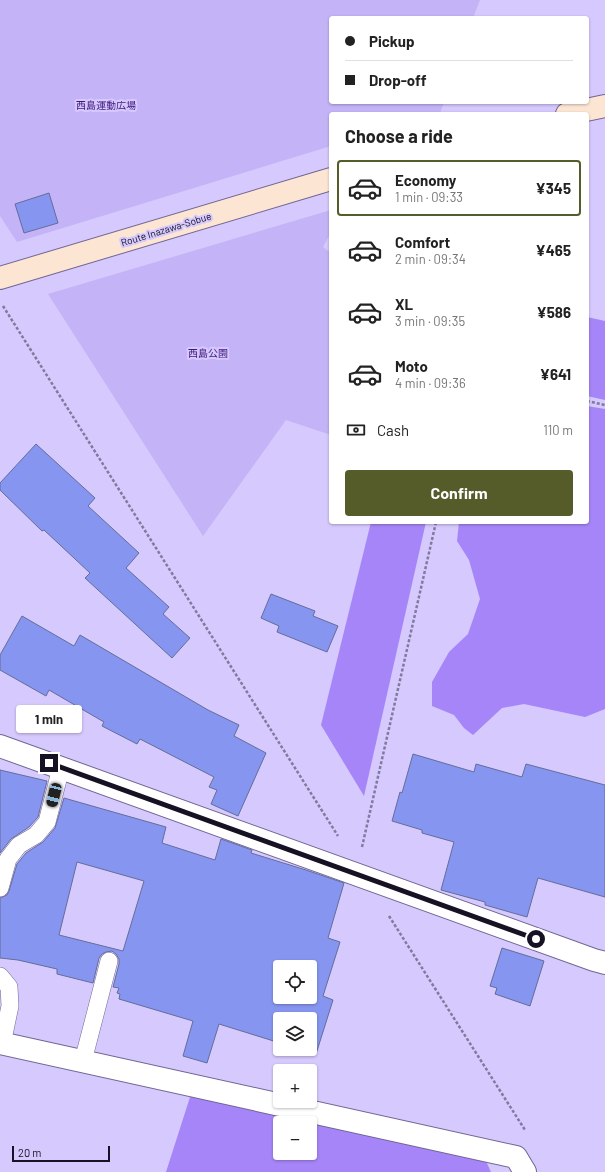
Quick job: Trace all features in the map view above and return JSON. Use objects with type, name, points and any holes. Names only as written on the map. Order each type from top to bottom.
[{"type":"main road","points":[[576,112],[605,106]]},
{"type":"main road","name":"Route Inazawa-Sobue","points":[[0,278],[329,180]]},
{"type":"street","points":[[0,746],[360,872],[605,963]]},
{"type":"street","points":[[1,1044],[516,1157],[525,1172]]},
{"type":"lane","points":[[0,888],[8,859],[19,845],[36,836],[47,822],[61,768]]},
{"type":"lane","points":[[83,1061],[109,961]]},
{"type":"lane","points":[[0,976],[9,987],[10,1006],[1,1044]]},
{"type":"path","points":[[0,300],[360,872]]},
{"type":"path","points":[[589,401],[605,405]]},
{"type":"path","points":[[360,872],[436,524]]},
{"type":"path","points":[[388,916],[526,1132]]},
{"type":"green space","name":"西島運動広場","points":[[0,0],[480,0],[474,16],[329,16],[329,104],[443,104],[440,112],[329,112],[329,147],[17,242],[0,216]]},
{"type":"green space","name":"西島公園","points":[[329,211],[329,236],[323,247],[329,252],[329,434],[286,420],[203,536],[48,294]]},
{"type":"shaded area","points":[[589,317],[605,321],[605,400],[589,396]]},
{"type":"shaded area","points":[[589,406],[605,409],[605,709],[585,717],[524,704],[502,708],[473,735],[464,728],[454,715],[432,706],[432,682],[449,652],[468,634],[480,599],[469,560],[457,541],[459,524],[589,524]]},
{"type":"shaded area","points":[[371,524],[426,524],[364,796],[321,725]]},
{"type":"shaded area","points":[[191,1094],[291,1116],[273,1116],[273,1160],[317,1160],[317,1122],[485,1159],[491,1172],[166,1172]]},
{"type":"building","points":[[49,193],[58,223],[24,233],[15,204]]},
{"type":"building","points":[[36,444],[95,498],[88,506],[139,553],[126,568],[169,607],[163,614],[190,638],[172,658],[85,578],[90,573],[44,530],[42,531],[0,490],[0,483]]},
{"type":"building","points":[[271,594],[315,611],[313,616],[338,626],[327,652],[277,632],[279,626],[261,618]]},
{"type":"building","points":[[22,616],[74,646],[80,635],[208,710],[239,725],[234,736],[266,753],[238,816],[211,804],[217,790],[209,787],[214,777],[140,739],[137,744],[102,726],[104,722],[49,690],[46,696],[0,670],[0,655]]},
{"type":"building","points":[[413,754],[474,772],[476,764],[522,777],[526,764],[605,785],[605,897],[538,878],[527,917],[485,905],[485,902],[441,890],[454,842],[422,833],[422,830],[392,821]]},
{"type":"building","points":[[0,770],[47,781],[38,817],[29,827],[11,839],[0,853]]},
{"type":"building","points":[[64,798],[166,827],[162,843],[215,860],[221,839],[252,850],[251,853],[344,883],[328,938],[340,942],[323,996],[333,1000],[317,1051],[317,1012],[273,1012],[273,1041],[219,1024],[207,1063],[183,1056],[193,1021],[119,999],[120,994],[117,993],[119,988],[113,987],[119,959],[112,951],[102,954],[99,958],[93,983],[57,974],[57,969],[18,960],[0,958],[0,898],[7,895],[9,891],[17,864],[26,853],[43,842],[55,828]],"holes":[[[77,862],[144,881],[123,951],[59,935]]]},
{"type":"building","points":[[502,948],[544,961],[530,1006],[495,994],[497,988],[490,986]]},
{"type":"route","points":[[49,763],[536,939]]}]
